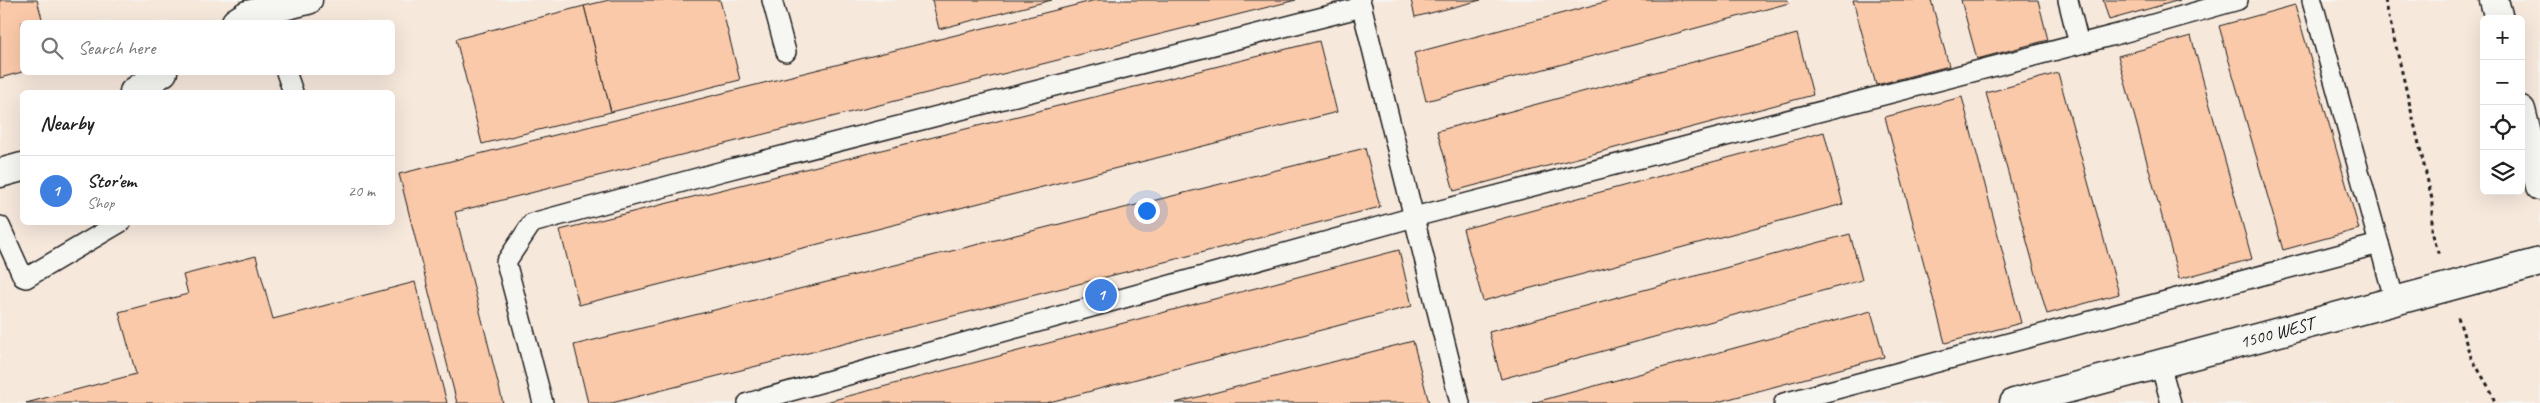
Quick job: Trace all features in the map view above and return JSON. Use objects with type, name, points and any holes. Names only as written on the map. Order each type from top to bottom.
[{"type":"street","points":[[239,20],[247,15],[268,16],[308,0]]},
{"type":"street","points":[[2494,0],[2498,15]]},
{"type":"street","points":[[137,90],[160,75]]},
{"type":"street","points":[[2525,126],[2540,186]]},
{"type":"street","points":[[0,173],[20,168]]},
{"type":"street","name":"1500 WEST","points":[[2014,403],[2540,262]]},
{"type":"lane","points":[[772,0],[786,52]]},
{"type":"lane","points":[[2068,0],[2079,44]]},
{"type":"lane","points":[[748,403],[1414,217],[2079,44],[2238,0]]},
{"type":"lane","points":[[2312,0],[2395,302]]},
{"type":"lane","points":[[543,403],[506,262],[532,224],[723,171],[1361,3],[1460,403]]},
{"type":"lane","points":[[287,75],[292,90]]},
{"type":"lane","points":[[0,226],[23,277],[26,278],[116,225]]},
{"type":"lane","points":[[1784,403],[2378,244]]},
{"type":"lane","points":[[2160,364],[2171,403]]},
{"type":"path","points":[[2385,0],[2432,199],[2432,231]]},
{"type":"path","points":[[2470,356],[2492,393],[2495,403]]},
{"type":"shaded area","points":[[0,0],[2540,0],[2540,403],[0,403]]},
{"type":"building","points":[[0,0],[37,0],[42,20],[20,20],[20,73],[0,78]]},
{"type":"building","points":[[609,0],[720,0],[740,80],[611,112],[584,6]]},
{"type":"building","points":[[932,0],[1052,0],[939,29]]},
{"type":"building","points":[[1096,0],[1296,0],[455,212],[503,403],[457,403],[399,174]]},
{"type":"building","points":[[1411,0],[1481,0],[1415,17]]},
{"type":"building","points":[[1612,0],[1788,0],[1789,3],[1426,101],[1414,53]]},
{"type":"building","points":[[1853,0],[1931,0],[1949,66],[1876,85]]},
{"type":"building","points":[[1961,0],[2038,0],[2048,40],[1977,59]]},
{"type":"building","points":[[2103,0],[2180,0],[2109,20]]},
{"type":"building","points":[[2295,5],[2359,229],[2283,250],[2219,26]]},
{"type":"building","points":[[584,6],[611,112],[482,144],[456,39]]},
{"type":"building","points":[[1797,34],[1813,95],[1454,191],[1437,131]]},
{"type":"building","points":[[2191,36],[2252,259],[2179,279],[2118,56]]},
{"type":"building","points":[[1319,41],[1337,112],[579,305],[560,230]]},
{"type":"building","points":[[2058,73],[2119,294],[2047,314],[1986,93]]},
{"type":"building","points":[[1962,97],[2021,323],[1945,343],[1885,117]]},
{"type":"building","points":[[1824,132],[1843,204],[1483,301],[1463,229]]},
{"type":"building","points":[[1365,148],[1380,207],[612,403],[588,403],[574,345]]},
{"type":"building","points":[[1850,234],[1862,280],[1501,379],[1489,332]]},
{"type":"building","points":[[1399,250],[1412,306],[1046,403],[822,403]]},
{"type":"building","points":[[256,256],[273,319],[415,282],[447,403],[26,403],[136,374],[119,312],[188,294],[183,275]]},
{"type":"building","points":[[1871,311],[1884,357],[1714,403],[1532,403]]},
{"type":"building","points":[[1413,341],[1429,403],[1175,403]]},
{"type":"place","name":"Stor'em","points":[[1101,295]]}]
